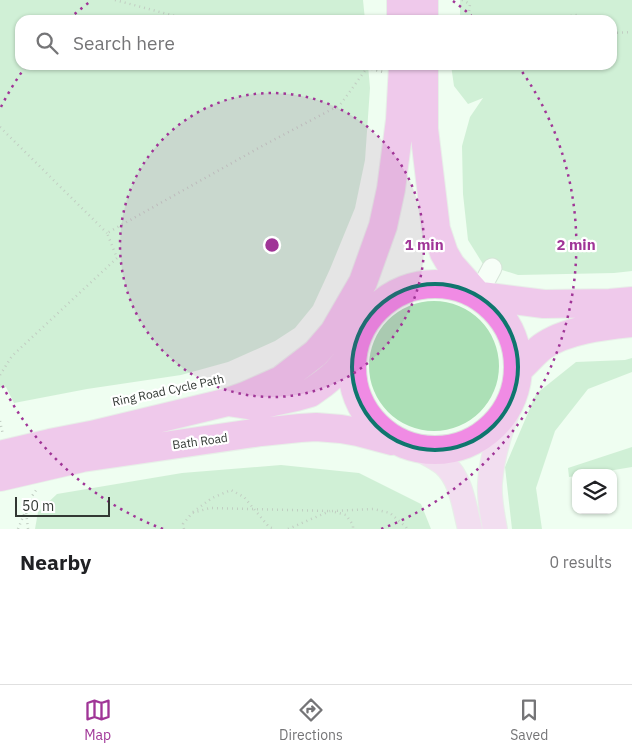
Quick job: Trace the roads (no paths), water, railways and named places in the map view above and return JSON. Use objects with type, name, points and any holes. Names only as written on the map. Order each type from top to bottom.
[{"type":"highway","points":[[401,0],[401,15]]},
{"type":"highway","points":[[424,0],[424,15]]},
{"type":"highway","points":[[394,70],[405,155],[402,211],[392,253],[353,349],[352,380],[355,392],[367,415],[387,435],[409,446],[448,449],[476,440],[498,422],[512,400],[517,385],[519,369],[517,349],[511,330],[503,316],[492,304],[478,294],[451,265],[444,253],[436,229],[424,129],[424,70]]},
{"type":"highway","points":[[1,441],[50,443],[228,402],[281,380],[316,353],[334,332],[363,282],[383,226],[392,189],[400,120],[394,70]]},
{"type":"highway","points":[[366,319],[394,294],[423,284],[458,286],[478,294],[544,304],[632,301]]},
{"type":"highway","points":[[519,369],[543,346],[562,336],[584,330],[632,323]]},
{"type":"highway","points":[[228,402],[254,406],[310,393],[336,373],[353,349]]},
{"type":"highway","name":"Bath Road","points":[[0,476],[82,458],[300,428],[358,432],[409,446]]},
{"type":"main road","points":[[495,529],[490,497],[492,466],[501,426],[512,400]]},
{"type":"main road","points":[[409,446],[444,464],[452,474],[459,486],[470,529]]},
{"type":"lane","points":[[478,294],[492,268]]}]
